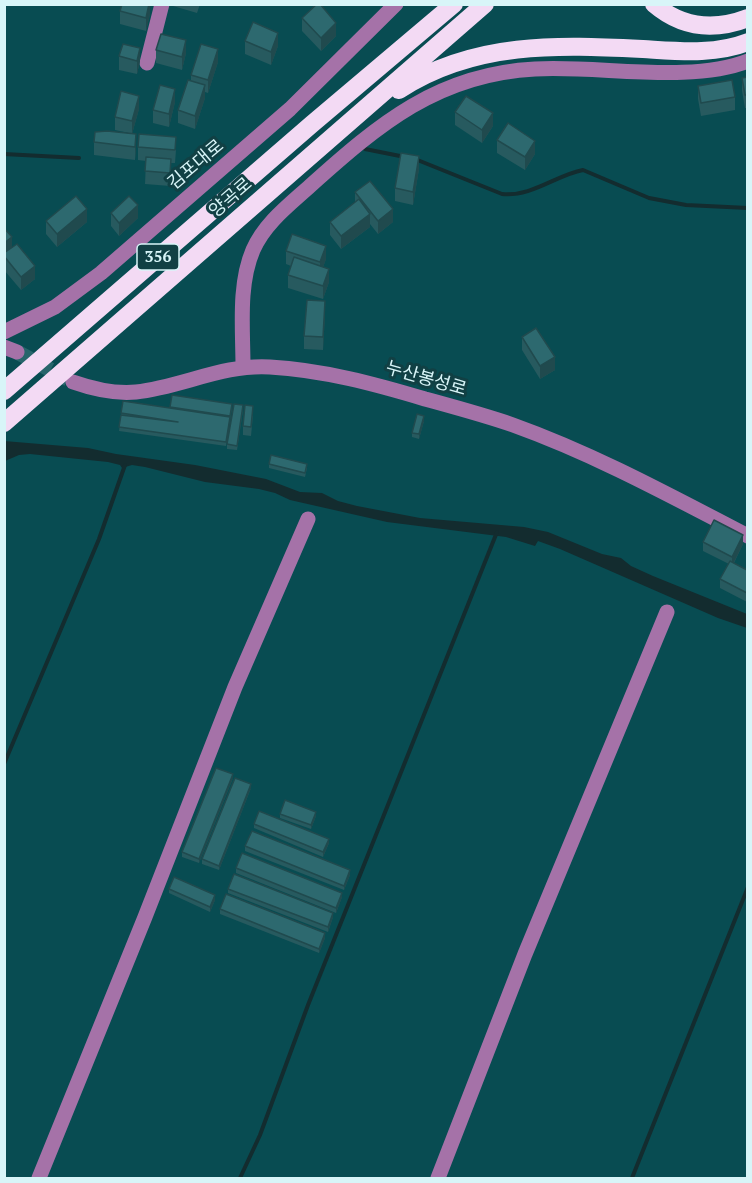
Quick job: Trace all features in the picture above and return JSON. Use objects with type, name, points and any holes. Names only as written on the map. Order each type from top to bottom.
[{"type":"highway","points":[[312,124],[435,4]]},
{"type":"highway","name":"양곡로","points":[[4,391],[454,4]]},
{"type":"highway","name":"양곡로","points":[[4,423],[485,4]]},
{"type":"highway","points":[[654,4],[681,22],[698,26],[716,27],[747,18]]},
{"type":"highway","points":[[299,166],[392,94],[414,80],[490,53],[547,46],[716,50],[747,42]]},
{"type":"street","points":[[147,63],[162,4]]},
{"type":"street","name":"김포대로","points":[[4,332],[55,308],[94,279],[290,109],[396,4]]},
{"type":"street","points":[[243,367],[246,274],[259,239],[277,216],[330,168],[410,106],[446,88],[511,71],[556,68],[695,71],[718,69],[747,61]]},
{"type":"street","name":"누산봉성로","points":[[74,382],[101,390],[134,392],[243,367],[268,366],[354,380],[512,424],[648,484],[747,536]]},
{"type":"street","points":[[39,1179],[146,916],[235,687],[308,519]]},
{"type":"street","points":[[438,1179],[525,954],[667,612]]},
{"type":"water","points":[[4,441],[88,448],[195,465],[266,479],[300,492],[322,493],[338,501],[357,506],[420,518],[524,527],[548,532],[602,554],[621,558],[631,566],[653,576],[747,614],[747,628],[718,618],[538,541],[535,546],[506,537],[387,522],[290,500],[259,489],[205,482],[132,465],[122,468],[120,465],[108,462],[30,454],[19,455],[5,461]]},
{"type":"building","points":[[122,4],[149,4],[146,18],[120,11]]},
{"type":"building","points":[[317,4],[320,4],[336,23],[321,38],[302,18]]},
{"type":"building","points":[[253,22],[278,33],[271,52],[245,41]]},
{"type":"building","points":[[161,34],[186,40],[182,57],[156,50]]},
{"type":"building","points":[[123,44],[140,48],[137,61],[119,56]]},
{"type":"building","points":[[201,44],[218,49],[208,80],[191,75]]},
{"type":"building","points":[[747,77],[747,95],[745,95],[742,78]]},
{"type":"building","points":[[188,80],[205,85],[195,116],[178,110]]},
{"type":"building","points":[[732,80],[735,97],[701,103],[698,86]]},
{"type":"building","points":[[160,85],[175,89],[169,114],[153,110]]},
{"type":"building","points":[[121,91],[139,96],[132,121],[115,117]]},
{"type":"building","points":[[466,96],[493,113],[482,130],[455,112]]},
{"type":"building","points":[[508,123],[535,141],[525,157],[497,140]]},
{"type":"building","points":[[95,132],[136,134],[135,147],[94,142]]},
{"type":"building","points":[[139,134],[176,137],[175,150],[138,147]]},
{"type":"building","points":[[401,153],[419,156],[413,192],[395,188]]},
{"type":"building","points":[[146,157],[171,159],[170,173],[145,171]]},
{"type":"building","points":[[370,181],[393,209],[378,221],[355,192]]},
{"type":"building","points":[[76,196],[87,209],[57,234],[46,221]]},
{"type":"building","points":[[129,196],[138,205],[119,223],[111,213]]},
{"type":"building","points":[[359,199],[370,214],[341,236],[330,222]]},
{"type":"building","points":[[4,228],[12,237],[4,243]]},
{"type":"building","points":[[292,234],[326,246],[320,262],[286,251]]},
{"type":"building","points":[[17,244],[35,266],[21,277],[4,256],[4,253]]},
{"type":"building","points":[[294,257],[329,269],[323,286],[288,275]]},
{"type":"building","points":[[307,300],[325,301],[323,337],[304,336]]},
{"type":"building","points":[[536,328],[555,357],[540,366],[522,337]]},
{"type":"building","points":[[172,395],[232,404],[230,416],[170,407]]},
{"type":"building","points":[[123,401],[230,417],[226,442],[119,427],[121,415],[178,422],[121,413]]},
{"type":"building","points":[[234,404],[243,405],[237,446],[227,444]]},
{"type":"building","points":[[245,405],[253,406],[251,427],[243,426]]},
{"type":"building","points":[[417,414],[424,416],[419,434],[412,433]]},
{"type":"building","points":[[271,455],[307,464],[305,473],[269,464]]},
{"type":"building","points":[[714,520],[743,535],[732,557],[703,542]]},
{"type":"building","points":[[730,561],[747,570],[747,593],[720,579]]},
{"type":"building","points":[[216,768],[233,774],[199,859],[182,852]]},
{"type":"building","points":[[235,778],[251,784],[219,866],[202,859]]},
{"type":"building","points":[[285,800],[316,812],[311,825],[280,814]]},
{"type":"building","points":[[259,811],[329,839],[323,852],[254,824]]},
{"type":"building","points":[[252,831],[350,870],[344,886],[245,846]]},
{"type":"building","points":[[242,853],[342,893],[336,908],[236,868]]},
{"type":"building","points":[[234,874],[333,913],[328,927],[228,889]]},
{"type":"building","points":[[174,877],[215,895],[210,907],[169,889]]},
{"type":"building","points":[[226,894],[325,933],[319,949],[220,909]]},
{"type":"waterway","points":[[365,149],[405,157]]},
{"type":"waterway","points":[[4,154],[79,158]]},
{"type":"waterway","points":[[415,159],[502,194],[524,192],[583,170],[649,198],[686,205],[748,208]]},
{"type":"waterway","points":[[4,764],[99,539],[125,465]]},
{"type":"waterway","points":[[240,1178],[260,1135],[308,1005],[497,532]]},
{"type":"waterway","points":[[632,1178],[748,887]]},
{"type":"tunnel","points":[[17,352],[68,379]]}]
